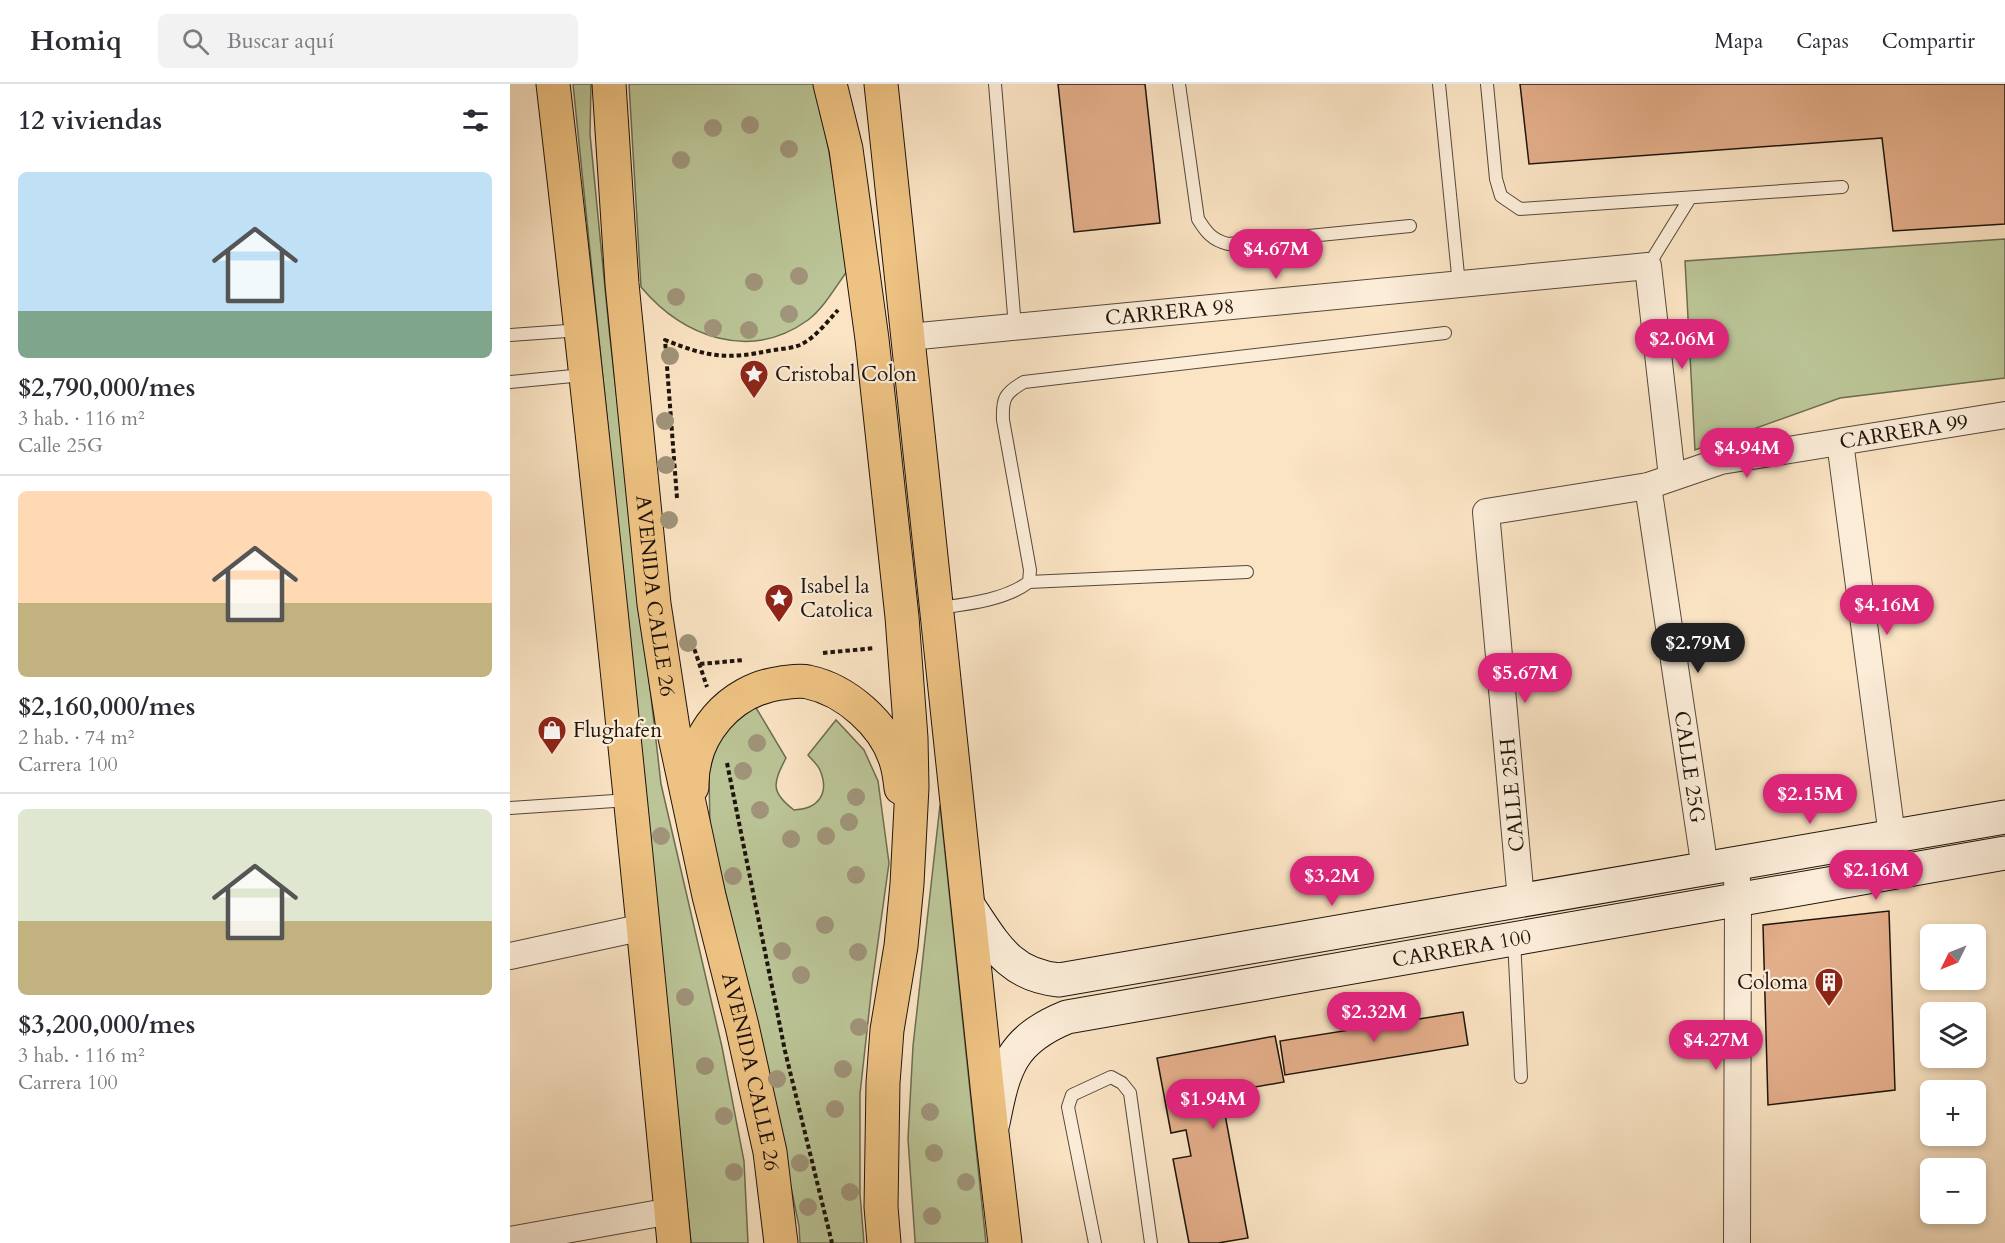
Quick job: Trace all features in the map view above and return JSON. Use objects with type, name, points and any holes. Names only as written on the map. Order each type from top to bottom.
[{"type":"main road","name":"AVENIDA CALLE 26","points":[[553,84],[587,374],[644,927],[672,1227]]},
{"type":"main road","name":"AVENIDA CALLE 26","points":[[609,84],[622,284],[654,604],[673,728],[692,818],[770,1152],[782,1243]]},
{"type":"main road","points":[[830,84],[846,149],[860,243],[903,617],[911,738],[910,837],[901,946],[887,1030],[881,1139],[881,1207],[884,1243]]},
{"type":"main road","points":[[881,84],[1005,1243]]},
{"type":"main road","points":[[692,818],[694,761],[700,743],[717,716],[731,702],[749,692],[771,684],[806,681],[825,687],[846,699],[862,710],[876,725],[896,760],[910,837]]},
{"type":"main road","name":"CARRERA 100","points":[[969,908],[1011,962],[1039,978],[1059,980],[2005,817]]},
{"type":"main road","name":"CARRERA 100","points":[[992,1133],[1000,1088],[1009,1063],[1019,1047],[1048,1025],[1067,1017],[2005,853]]},
{"type":"main road","points":[[766,1243],[770,1152]]},
{"type":"main road","points":[[881,1207],[891,1243]]},
{"type":"street","name":"CARRERA 98","points":[[909,337],[1648,267]]},
{"type":"street","name":"CALLE 25G","points":[[1648,267],[1660,482],[1720,866],[1738,898],[1737,1243]]},
{"type":"street","name":"CARRERA 99","points":[[1486,512],[1660,482],[1721,461],[2005,416]]},
{"type":"street","points":[[1840,442],[1892,836]]},
{"type":"street","name":"CALLE 25H","points":[[1486,512],[1521,900]]},
{"type":"street","points":[[510,956],[644,927]]},
{"type":"street","points":[[510,1240],[672,1227]]},
{"type":"lane","points":[[995,84],[1015,327]]},
{"type":"lane","points":[[1179,84],[1198,219],[1216,241],[1228,244],[1410,226]]},
{"type":"lane","points":[[1439,84],[1460,285]]},
{"type":"lane","points":[[1487,84],[1496,179],[1501,196],[1520,209],[1842,187]]},
{"type":"lane","points":[[1648,267],[1690,198]]},
{"type":"lane","points":[[510,335],[582,330]]},
{"type":"lane","points":[[1029,582],[1030,570],[1003,420],[1002,403],[1010,390],[1024,382],[1445,333]]},
{"type":"lane","points":[[510,382],[587,374]]},
{"type":"lane","points":[[938,608],[968,604],[1017,591],[1029,582],[1246,572]]},
{"type":"lane","points":[[510,808],[630,800]]},
{"type":"lane","points":[[1514,938],[1521,1077]]},
{"type":"lane","points":[[1095,1243],[1068,1107],[1072,1095],[1111,1077],[1122,1083],[1130,1093],[1151,1243]]},
{"type":"path","points":[[677,508],[665,340],[697,352],[722,357],[760,353],[801,345],[821,329],[838,310]]},
{"type":"path","points":[[689,633],[717,716],[785,1051],[832,1243]]},
{"type":"green space","points":[[573,84],[591,84],[590,134],[609,329],[661,784],[722,1047],[744,1161],[748,1243],[691,1243]]},
{"type":"green space","points":[[629,84],[815,84],[828,146],[848,270],[825,303],[808,320],[786,333],[763,340],[741,341],[718,338],[677,319],[641,287]]},
{"type":"green space","points":[[2005,239],[2005,378],[1840,398],[1695,450],[1685,261]]},
{"type":"green space","points":[[755,706],[786,758],[778,774],[776,787],[781,798],[794,810],[810,807],[820,799],[824,786],[823,779],[820,770],[808,755],[836,720],[864,750],[878,781],[889,863],[860,1094],[860,1194],[864,1243],[800,1243],[799,1226],[762,1046],[710,828],[709,774],[715,749],[732,723]]},
{"type":"green space","points":[[940,805],[986,1243],[915,1243],[908,1139],[913,1046]]},
{"type":"building","points":[[1058,84],[1145,84],[1160,223],[1074,232]]},
{"type":"building","points":[[1520,84],[2005,84],[2005,224],[1893,231],[1882,138],[1529,164]]},
{"type":"building","name":"Coloma","points":[[1889,911],[1895,1090],[1768,1105],[1763,925]]},
{"type":"building","points":[[1463,1012],[1468,1045],[1285,1075],[1280,1041]]},
{"type":"building","points":[[1275,1036],[1284,1082],[1221,1093],[1248,1238],[1218,1243],[1189,1243],[1173,1159],[1191,1156],[1186,1130],[1171,1133],[1157,1058]]},
{"type":"place","name":"Cristobal Colon","points":[[754,400]]},
{"type":"place","name":"Isabel la Catolica","points":[[779,624]]},
{"type":"place","name":"Flughafen","points":[[552,756]]},
{"type":"place","name":"Coloma","points":[[1829,1008]]}]
